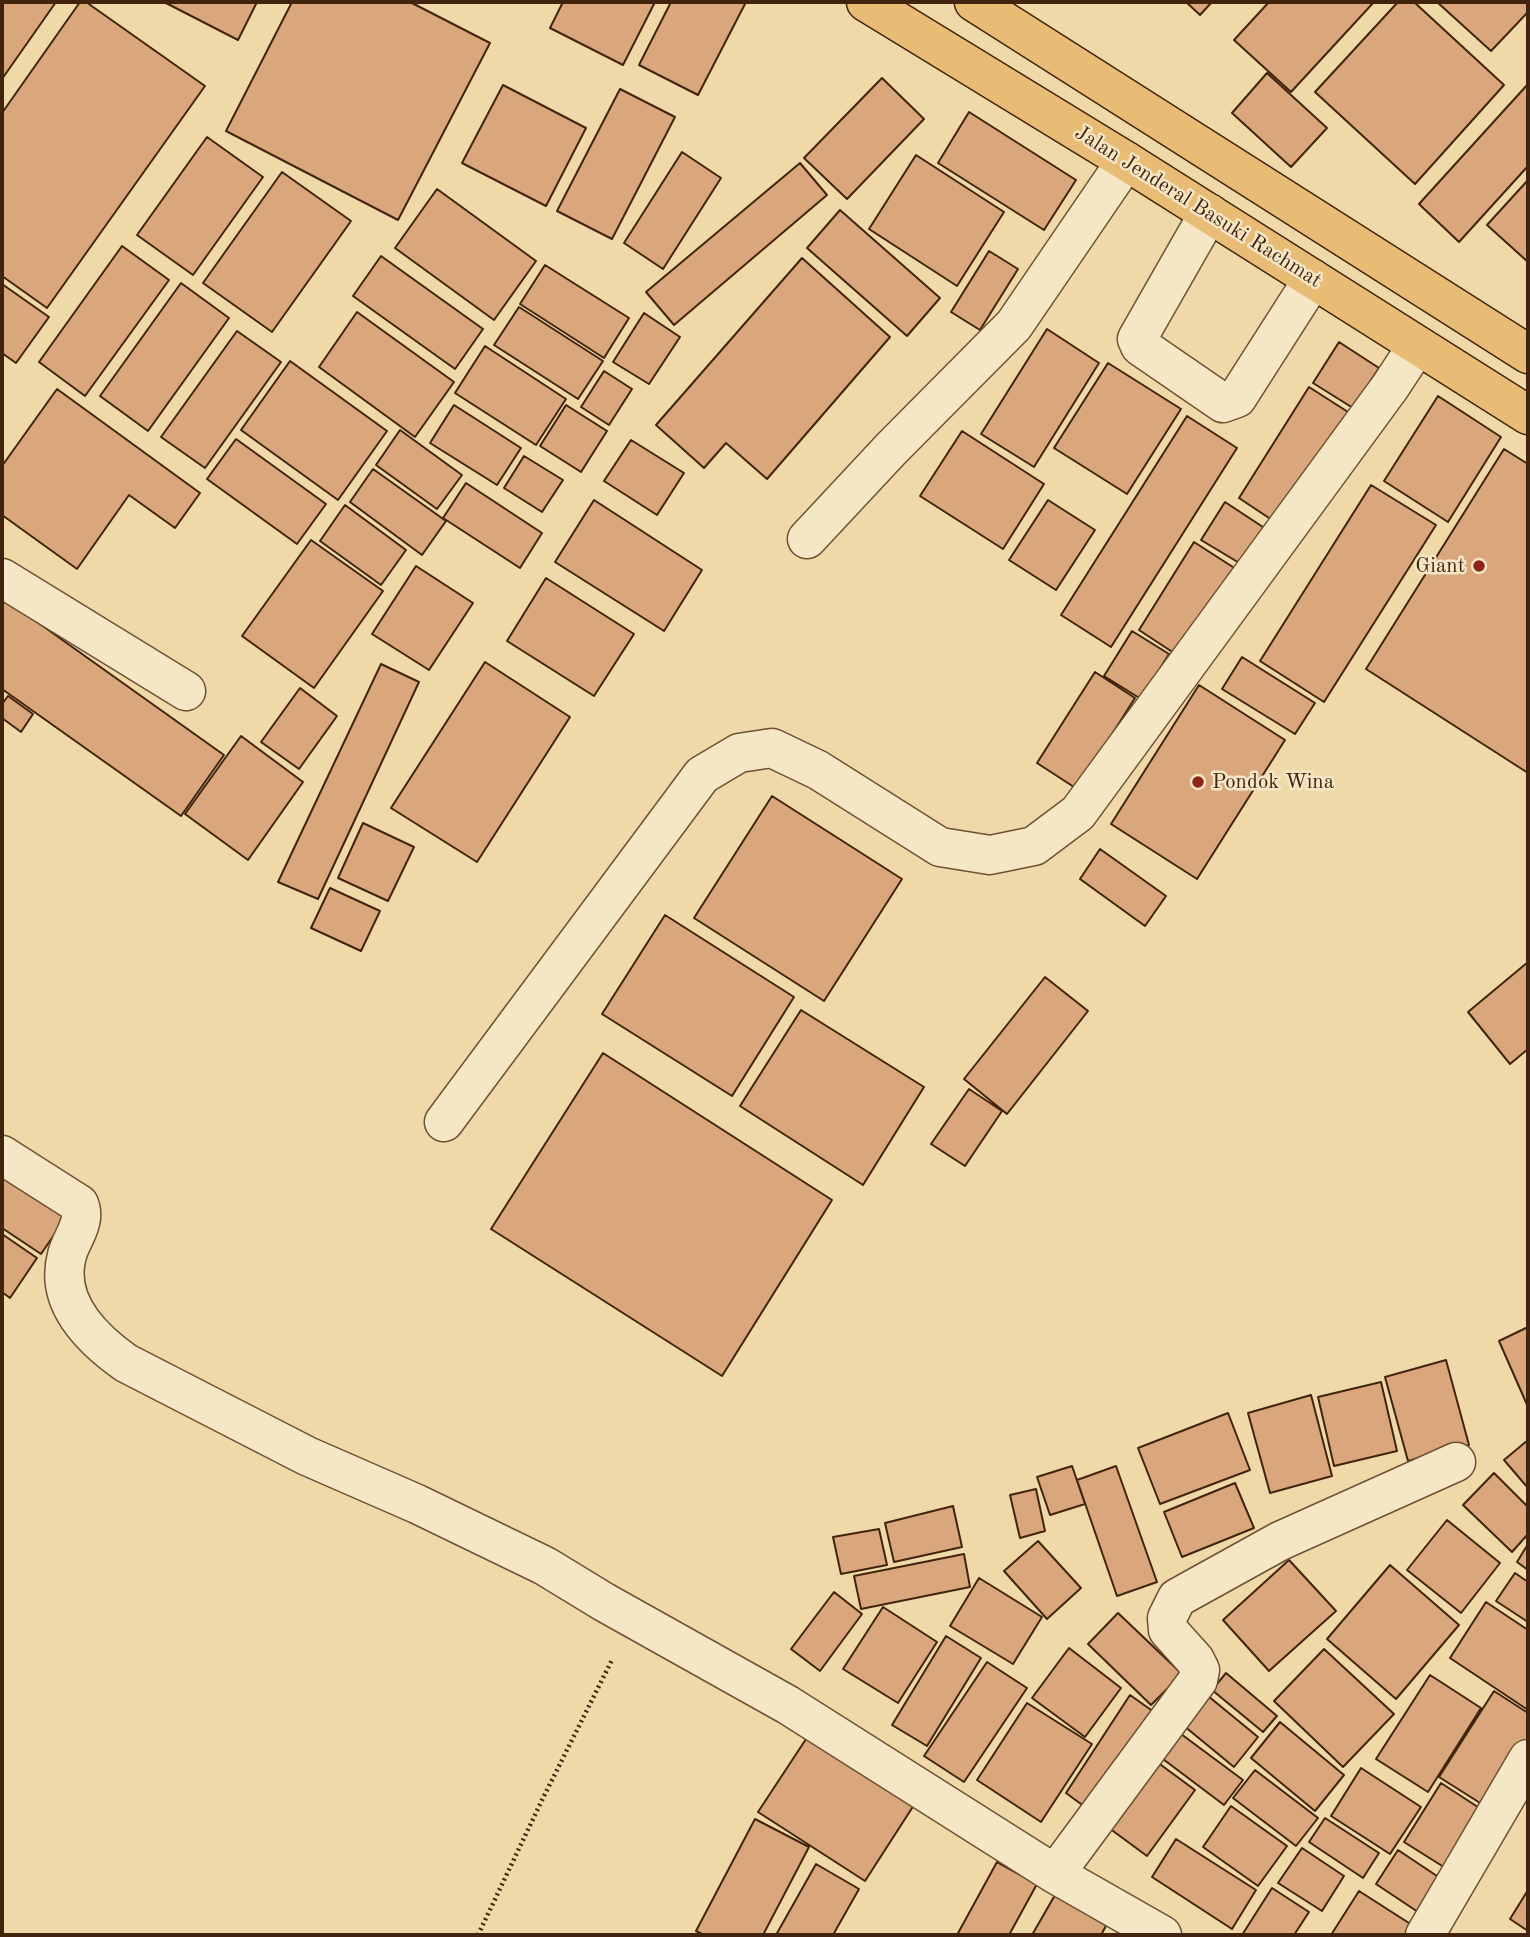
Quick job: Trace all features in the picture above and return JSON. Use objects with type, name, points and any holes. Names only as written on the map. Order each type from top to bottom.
[{"type":"main road","name":"Jalan Jenderal Basuki Rachmat","points":[[866,2],[1126,161],[1528,415]]},
{"type":"main road","points":[[980,3],[1528,354]]},
{"type":"main road","points":[[1209,213],[1236,169]]},
{"type":"street","points":[[807,539],[891,449],[1014,325],[1126,161]]},
{"type":"street","points":[[1209,213],[1137,339],[1140,346],[1223,403],[1237,398],[1313,279]]},
{"type":"street","points":[[444,1122],[702,775],[739,753],[772,748],[818,770],[940,847],[990,855],[1034,846],[1078,813],[1390,387],[1417,346]]},
{"type":"street","points":[[2,578],[186,691]]},
{"type":"street","points":[[2,1154],[79,1204],[82,1210],[81,1220],[66,1256],[69,1298],[77,1317],[107,1350],[126,1363],[307,1456],[417,1504],[545,1566],[788,1705],[1055,1874],[1162,1935]]},
{"type":"street","points":[[1055,1874],[1198,1680],[1200,1670],[1195,1660],[1168,1630],[1167,1618],[1177,1598],[1280,1541],[1456,1462]]},
{"type":"street","points":[[1425,1935],[1528,1759]]},
{"type":"path","points":[[478,1935],[542,1798],[634,1618]]},
{"type":"building","points":[[2,2],[56,2],[2,79]]},
{"type":"building","points":[[80,2],[86,2],[205,86],[47,308],[2,276],[2,113]]},
{"type":"building","points":[[164,2],[257,2],[238,40]]},
{"type":"building","points":[[292,2],[410,2],[490,43],[398,220],[226,131]]},
{"type":"building","points":[[563,2],[655,2],[623,65],[550,28]]},
{"type":"building","points":[[671,2],[746,2],[698,95],[639,65]]},
{"type":"building","points":[[1186,2],[1212,2],[1200,15]]},
{"type":"building","points":[[1269,2],[1374,2],[1291,92],[1234,40]]},
{"type":"building","points":[[1398,2],[1414,2],[1504,85],[1415,184],[1315,92]]},
{"type":"building","points":[[1437,2],[1528,2],[1528,12],[1491,51]]},
{"type":"building","points":[[1267,73],[1327,128],[1291,167],[1232,113]]},
{"type":"building","points":[[882,78],[924,119],[847,199],[804,158]]},
{"type":"building","points":[[1528,84],[1528,166],[1459,242],[1419,204]]},
{"type":"building","points":[[503,85],[586,128],[546,206],[462,163]]},
{"type":"building","points":[[620,89],[675,117],[612,239],[557,211]]},
{"type":"building","points":[[969,112],[1076,180],[1044,230],[938,163]]},
{"type":"building","points":[[207,137],[263,177],[193,275],[137,235]]},
{"type":"building","points":[[682,152],[721,178],[663,269],[624,243]]},
{"type":"building","points":[[916,155],[1004,212],[957,286],[869,229]]},
{"type":"building","points":[[800,163],[827,195],[674,325],[646,292]]},
{"type":"building","points":[[282,172],[351,221],[272,332],[203,283]]},
{"type":"building","points":[[1528,180],[1528,262],[1487,225]]},
{"type":"building","points":[[437,189],[536,261],[494,320],[395,248]]},
{"type":"building","points":[[840,210],[940,298],[907,336],[807,248]]},
{"type":"building","points":[[122,246],[169,280],[85,396],[39,362]]},
{"type":"building","points":[[989,251],[1018,269],[980,330],[951,312]]},
{"type":"building","points":[[381,256],[483,329],[455,369],[353,296]]},
{"type":"building","points":[[802,258],[890,337],[767,479],[726,443],[704,468],[656,425]]},
{"type":"building","points":[[545,265],[629,318],[604,358],[520,304]]},
{"type":"building","points":[[181,283],[229,318],[148,431],[100,396]]},
{"type":"building","points":[[2,284],[49,317],[16,363],[2,353]]},
{"type":"building","points":[[519,307],[603,361],[578,399],[494,345]]},
{"type":"building","points":[[357,312],[454,382],[415,437],[319,367]]},
{"type":"building","points":[[644,313],[680,337],[649,384],[613,362]]},
{"type":"building","points":[[1047,329],[1099,363],[1034,467],[981,434]]},
{"type":"building","points":[[237,331],[281,362],[205,468],[161,437]]},
{"type":"building","points":[[1339,342],[1379,368],[1353,408],[1313,383]]},
{"type":"building","points":[[485,346],[566,399],[536,445],[455,393]]},
{"type":"building","points":[[290,361],[387,431],[338,500],[241,430]]},
{"type":"building","points":[[1108,363],[1181,409],[1127,494],[1054,448]]},
{"type":"building","points":[[604,371],[632,389],[609,425],[581,407]]},
{"type":"building","points":[[1309,387],[1348,412],[1278,524],[1239,498]]},
{"type":"building","points":[[57,389],[200,493],[175,528],[129,495],[77,569],[2,515],[2,466]]},
{"type":"building","points":[[1438,396],[1501,437],[1448,522],[1384,481]]},
{"type":"building","points":[[454,405],[521,448],[497,485],[430,443]]},
{"type":"building","points":[[566,405],[607,431],[581,472],[540,446]]},
{"type":"building","points":[[1187,416],[1237,448],[1111,647],[1061,615]]},
{"type":"building","points":[[400,430],[462,475],[437,509],[376,465]]},
{"type":"building","points":[[962,431],[1044,484],[1003,549],[920,496]]},
{"type":"building","points":[[236,439],[326,504],[297,544],[207,479]]},
{"type":"building","points":[[631,440],[684,473],[657,515],[604,481]]},
{"type":"building","name":"Giant","points":[[1504,449],[1528,464],[1528,773],[1366,669]]},
{"type":"building","points":[[524,456],[563,480],[542,512],[504,488]]},
{"type":"building","points":[[373,469],[446,521],[422,555],[350,502]]},
{"type":"building","points":[[466,483],[542,533],[520,568],[443,518]]},
{"type":"building","points":[[1371,485],[1436,525],[1324,702],[1260,661]]},
{"type":"building","points":[[594,500],[702,570],[664,631],[555,562]]},
{"type":"building","points":[[1048,500],[1095,530],[1056,590],[1009,560]]},
{"type":"building","points":[[1225,502],[1269,531],[1246,567],[1201,540]]},
{"type":"building","points":[[345,505],[406,550],[381,585],[320,541]]},
{"type":"building","points":[[311,540],[383,591],[314,688],[242,636]]},
{"type":"building","points":[[1194,542],[1236,569],[1180,657],[1139,630]]},
{"type":"building","points":[[416,566],[473,603],[429,670],[372,634]]},
{"type":"building","points":[[546,578],[634,634],[594,696],[507,641]]},
{"type":"building","points":[[2,597],[224,755],[181,816],[2,689]]},
{"type":"building","points":[[1132,631],[1169,654],[1141,699],[1104,676]]},
{"type":"building","points":[[1242,657],[1315,703],[1295,734],[1222,689]]},
{"type":"building","points":[[485,662],[570,717],[477,862],[391,808]]},
{"type":"building","points":[[381,664],[419,682],[318,899],[278,882]]},
{"type":"building","points":[[1095,672],[1135,698],[1077,789],[1037,763]]},
{"type":"building","name":"Pondok Wina","points":[[1199,685],[1285,740],[1197,879],[1111,824]]},
{"type":"building","points":[[300,688],[337,716],[299,769],[261,742]]},
{"type":"building","points":[[8,696],[33,714],[21,732],[2,718],[2,704]]},
{"type":"building","points":[[241,736],[303,782],[248,860],[185,814]]},
{"type":"building","points":[[772,796],[902,879],[824,1001],[694,918]]},
{"type":"building","points":[[363,823],[414,847],[388,901],[338,878]]},
{"type":"building","points":[[1100,849],[1166,896],[1145,926],[1080,879]]},
{"type":"building","points":[[330,888],[380,911],[361,951],[311,928]]},
{"type":"building","points":[[665,915],[794,997],[732,1096],[602,1014]]},
{"type":"building","points":[[1528,962],[1528,1049],[1510,1064],[1468,1012]]},
{"type":"building","points":[[1045,977],[1088,1011],[1007,1114],[964,1079]]},
{"type":"building","points":[[801,1010],[924,1087],[863,1185],[740,1106]]},
{"type":"building","points":[[603,1053],[832,1200],[722,1376],[491,1229]]},
{"type":"building","points":[[969,1089],[1002,1111],[965,1166],[931,1144]]},
{"type":"building","points":[[2,1171],[67,1216],[41,1254],[2,1228]]},
{"type":"building","points":[[2,1234],[37,1258],[10,1298],[2,1292]]},
{"type":"building","points":[[1528,1327],[1528,1407],[1499,1341]]},
{"type":"building","points":[[1446,1360],[1469,1445],[1408,1461],[1385,1377]]},
{"type":"building","points":[[1381,1382],[1397,1451],[1334,1466],[1318,1397]]},
{"type":"building","points":[[1311,1395],[1332,1476],[1270,1493],[1248,1413]]},
{"type":"building","points":[[1228,1413],[1250,1470],[1160,1504],[1138,1448]]},
{"type":"building","points":[[1528,1440],[1528,1488],[1504,1460]]},
{"type":"building","points":[[1072,1466],[1085,1504],[1050,1515],[1037,1477]]},
{"type":"building","points":[[1116,1466],[1157,1582],[1117,1596],[1077,1480]]},
{"type":"building","points":[[1494,1473],[1528,1507],[1528,1534],[1512,1552],[1463,1505]]},
{"type":"building","points":[[1235,1483],[1254,1528],[1182,1557],[1164,1512]]},
{"type":"building","points":[[1036,1489],[1045,1531],[1020,1538],[1010,1495]]},
{"type":"building","points":[[953,1506],[962,1547],[894,1562],[885,1523]]},
{"type":"building","points":[[1447,1520],[1500,1563],[1461,1613],[1407,1570]]},
{"type":"building","points":[[879,1529],[887,1565],[841,1574],[833,1537]]},
{"type":"building","points":[[1038,1541],[1081,1588],[1047,1619],[1004,1571]]},
{"type":"building","points":[[1528,1544],[1528,1570],[1517,1562]]},
{"type":"building","points":[[964,1554],[970,1587],[861,1609],[854,1576]]},
{"type":"building","points":[[1289,1560],[1336,1611],[1269,1671],[1223,1620]]},
{"type":"building","points":[[1390,1565],[1459,1625],[1396,1699],[1327,1639]]},
{"type":"building","points":[[1515,1573],[1528,1582],[1528,1622],[1496,1601]]},
{"type":"building","points":[[979,1578],[1042,1617],[1013,1664],[950,1626]]},
{"type":"building","points":[[834,1592],[862,1614],[820,1671],[791,1649]]},
{"type":"building","points":[[1486,1602],[1528,1630],[1528,1710],[1450,1658]]},
{"type":"building","points":[[883,1607],[937,1642],[898,1703],[843,1669]]},
{"type":"building","points":[[1118,1613],[1182,1674],[1151,1705],[1088,1644]]},
{"type":"building","points":[[946,1636],[981,1658],[927,1746],[892,1725]]},
{"type":"building","points":[[1069,1648],[1121,1688],[1085,1737],[1032,1698]]},
{"type":"building","points":[[1324,1649],[1394,1714],[1343,1767],[1274,1701]]},
{"type":"building","points":[[987,1662],[1027,1688],[964,1782],[924,1756]]},
{"type":"building","points":[[1226,1673],[1277,1716],[1263,1732],[1212,1690]]},
{"type":"building","points":[[1430,1675],[1481,1708],[1428,1792],[1376,1759]]},
{"type":"building","points":[[1202,1691],[1258,1737],[1234,1767],[1178,1721]]},
{"type":"building","points":[[1494,1691],[1528,1713],[1528,1744],[1488,1808],[1439,1777]]},
{"type":"building","points":[[1130,1695],[1154,1712],[1089,1810],[1066,1793]]},
{"type":"building","points":[[1027,1703],[1092,1744],[1041,1822],[977,1780]]},
{"type":"building","points":[[1280,1722],[1344,1775],[1315,1811],[1251,1758]]},
{"type":"building","points":[[1173,1728],[1243,1780],[1224,1805],[1155,1753]]},
{"type":"building","points":[[808,1736],[914,1805],[865,1881],[758,1812]]},
{"type":"building","points":[[1157,1762],[1195,1790],[1147,1856],[1109,1828]]},
{"type":"building","points":[[1361,1768],[1421,1807],[1390,1854],[1331,1816]]},
{"type":"building","points":[[1255,1770],[1318,1818],[1296,1846],[1233,1798]]},
{"type":"building","points":[[1441,1783],[1484,1811],[1447,1869],[1404,1842]]},
{"type":"building","points":[[1231,1806],[1287,1846],[1258,1886],[1203,1847]]},
{"type":"building","points":[[1325,1818],[1379,1853],[1363,1878],[1309,1842]]},
{"type":"building","points":[[755,1819],[809,1847],[763,1935],[704,1935],[696,1931]]},
{"type":"building","points":[[1176,1839],[1256,1890],[1232,1929],[1152,1877]]},
{"type":"building","points":[[1302,1848],[1344,1876],[1322,1911],[1278,1883]]},
{"type":"building","points":[[1398,1850],[1443,1880],[1421,1914],[1376,1884]]},
{"type":"building","points":[[997,1862],[1037,1884],[1009,1935],[957,1935]]},
{"type":"building","points":[[816,1864],[859,1889],[833,1935],[776,1935]]},
{"type":"building","points":[[1272,1888],[1309,1912],[1294,1935],[1242,1935]]},
{"type":"building","points":[[1528,1890],[1528,1931],[1510,1919]]},
{"type":"building","points":[[1359,1891],[1423,1932],[1421,1935],[1331,1935]]},
{"type":"building","points":[[1055,1895],[1107,1924],[1101,1935],[1032,1935]]},
{"type":"place","name":"Giant","points":[[1479,566]]},
{"type":"place","name":"Pondok Wina","points":[[1198,782]]}]
